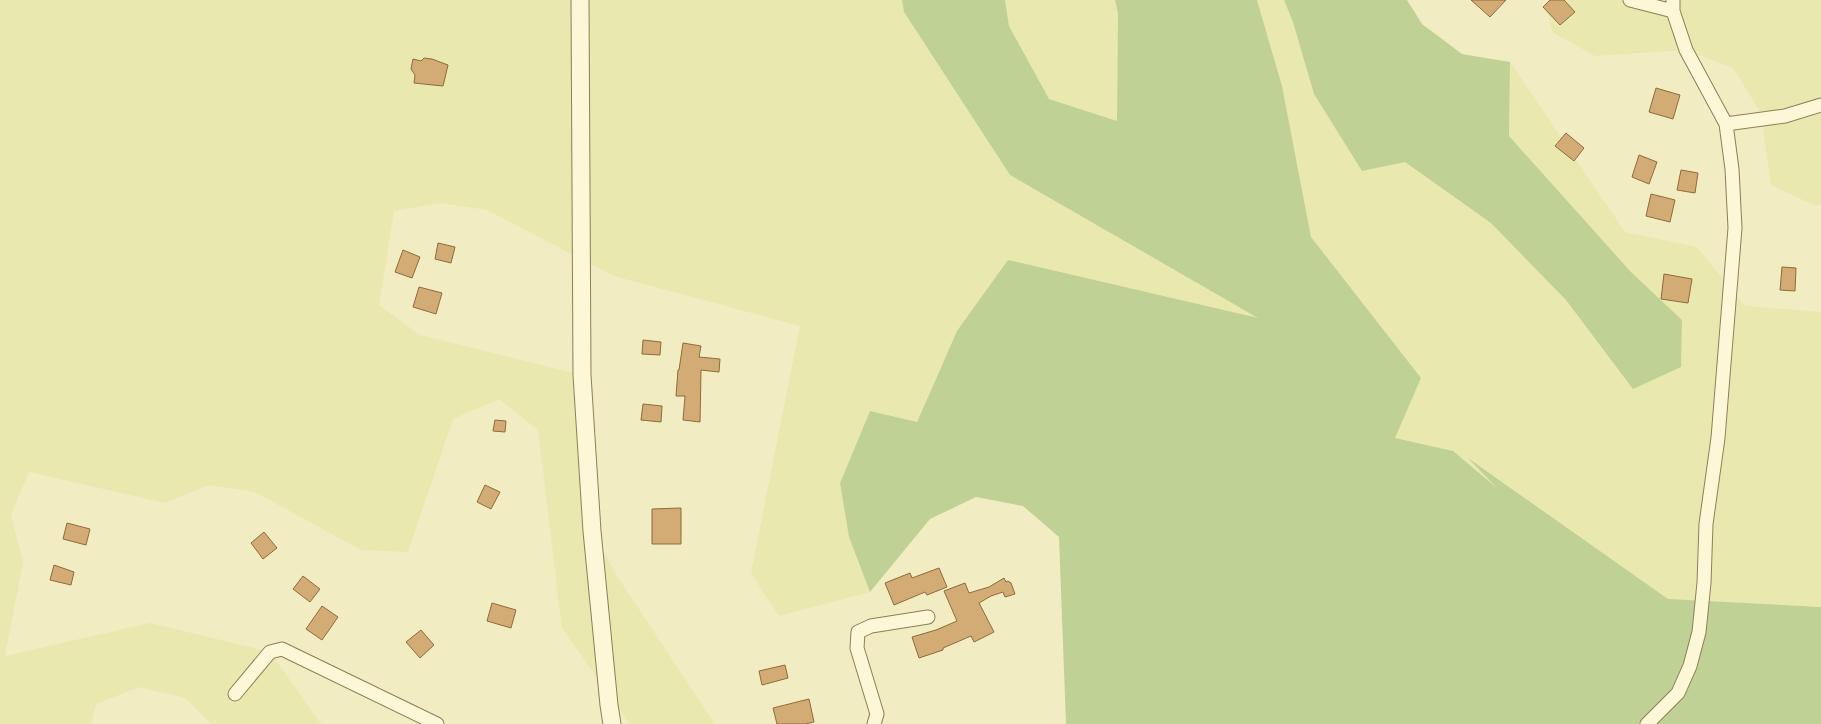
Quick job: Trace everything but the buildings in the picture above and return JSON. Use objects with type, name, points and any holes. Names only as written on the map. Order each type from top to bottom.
[{"type":"street","points":[[580,0],[582,375],[592,531],[612,724]]},
{"type":"street","points":[[1630,0],[1673,6],[1686,50],[1726,124],[1732,169],[1735,228],[1718,438],[1706,524],[1704,583],[1699,632],[1690,666],[1678,693],[1647,724]]},
{"type":"street","points":[[1726,124],[1785,116],[1821,105]]},
{"type":"street","points":[[874,724],[877,714],[857,648],[858,632],[871,626],[928,617]]},
{"type":"street","points":[[236,694],[270,652],[282,649],[437,724]]},
{"type":"green space","points":[[0,0],[902,0],[904,12],[1010,175],[1260,318],[957,331],[916,423],[870,411],[840,482],[849,537],[870,592],[779,616],[751,573],[800,326],[614,276],[487,210],[441,203],[394,211],[379,305],[420,335],[582,375],[592,531],[615,573],[715,724],[630,724],[562,628],[538,430],[499,399],[453,419],[408,552],[361,550],[255,492],[208,485],[165,503],[29,472],[11,515],[23,562],[5,656],[150,623],[270,652],[321,724],[211,724],[185,698],[139,687],[96,704],[91,724],[0,724]]},
{"type":"green space","points":[[902,0],[1005,0],[1009,26],[1049,99],[1117,121],[1118,13],[1115,0],[1257,0],[1282,86],[1311,237],[1421,378],[1395,438],[1453,451],[1497,488],[1468,458],[1668,599],[1821,607],[1821,724],[1066,724],[1059,537],[1023,506],[976,497],[930,519],[870,592],[849,537],[840,483],[870,411],[917,422],[957,331],[1008,260],[1258,318],[1010,175],[904,12]]},
{"type":"green space","points":[[1005,0],[1115,0],[1118,13],[1117,121],[1049,99],[1009,26]]},
{"type":"green space","points":[[1257,0],[1284,0],[1293,22],[1405,162],[1491,222],[1566,300],[1682,320],[1631,272],[1509,136],[1510,62],[1625,232],[1697,247],[1745,306],[1821,312],[1821,607],[1668,599],[1471,460],[1502,492],[1453,451],[1395,438],[1421,378],[1311,237],[1282,86]]},
{"type":"green space","points":[[1284,0],[1407,0],[1422,24],[1462,54],[1510,62],[1509,136],[1631,272],[1682,320],[1681,367],[1633,389],[1566,300],[1491,223],[1405,162],[1362,171],[1314,94],[1293,22]]},
{"type":"green space","points":[[1550,0],[1821,0],[1821,204],[1816,206],[1771,185],[1761,113],[1733,68],[1686,50],[1595,56],[1552,32],[1547,8]]}]
